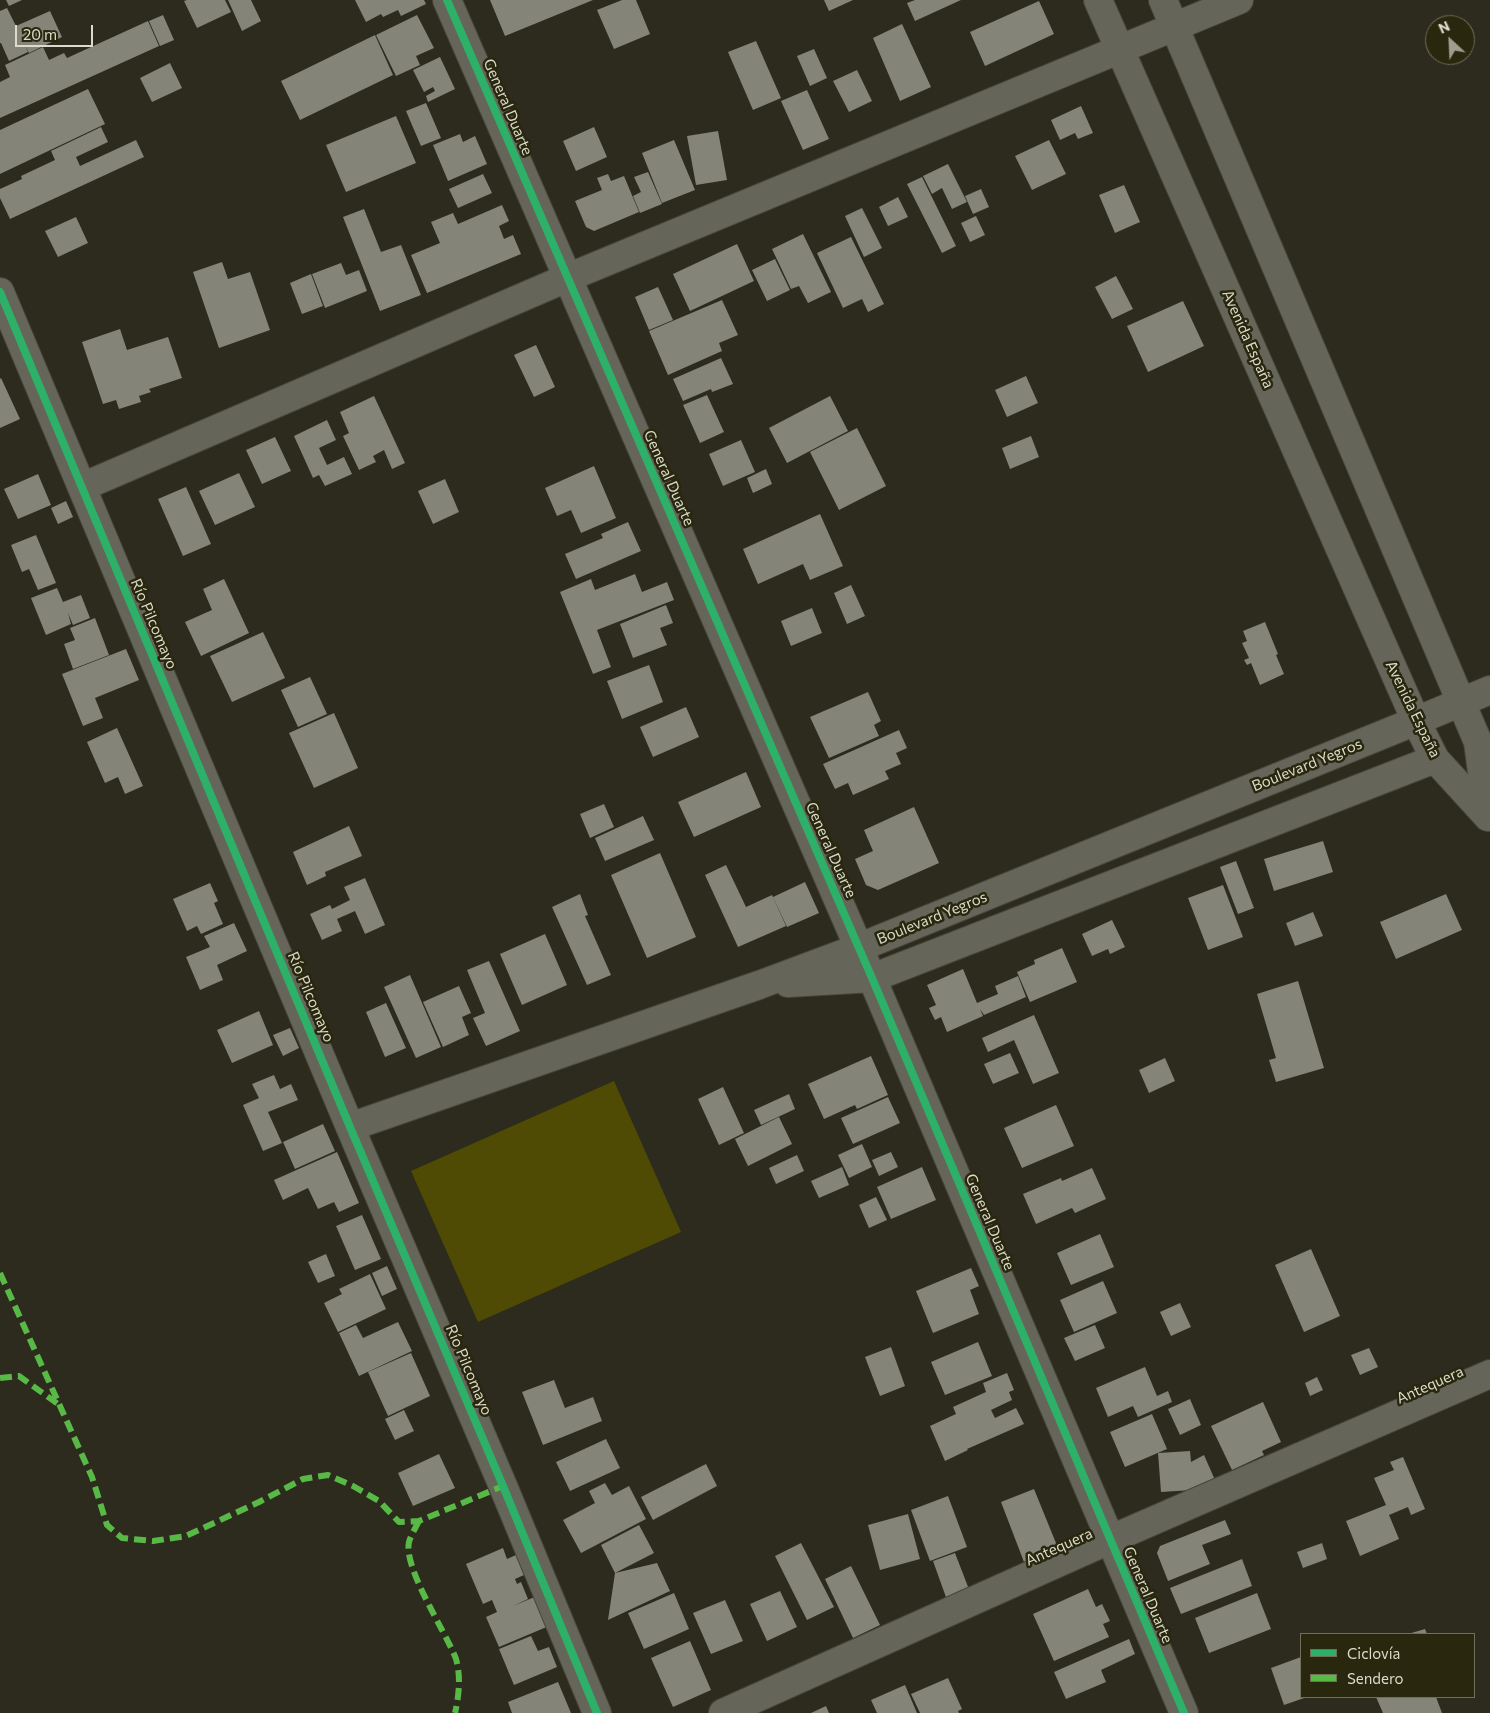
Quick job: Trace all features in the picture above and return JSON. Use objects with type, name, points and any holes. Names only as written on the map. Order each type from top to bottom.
[{"type":"street","name":"General Duarte","points":[[447,0],[872,978],[1184,1713]]},
{"type":"street","name":"Avenida España","points":[[1098,0],[1416,720],[1435,759],[1489,820]]},
{"type":"street","name":"Avenida España","points":[[1163,0],[1461,702],[1484,739],[1489,820]]},
{"type":"street","points":[[82,486],[567,278],[1239,0]]},
{"type":"street","name":"Río Pilcomayo","points":[[0,292],[350,1128],[500,1477],[597,1713]]},
{"type":"street","name":"Boulevard Yegros","points":[[759,985],[858,948],[1490,690]]},
{"type":"street","points":[[350,1128],[759,985],[872,978],[1484,739]]},
{"type":"street","name":"Antequera","points":[[723,1713],[1109,1540],[1490,1374]]},
{"type":"shaded area","points":[[614,1081],[681,1232],[478,1322],[411,1171]]},
{"type":"building","points":[[6,0],[22,0],[9,6]]},
{"type":"building","points":[[225,0],[231,12],[197,28],[184,1]]},
{"type":"building","points":[[228,0],[251,0],[261,21],[242,31]]},
{"type":"building","points":[[355,0],[424,0],[426,4],[401,16],[398,10],[383,17],[381,14],[366,22]]},
{"type":"building","points":[[490,0],[593,0],[505,36]]},
{"type":"building","points":[[622,0],[636,0],[650,34],[614,49],[597,10]]},
{"type":"building","points":[[824,0],[853,0],[829,11]]},
{"type":"building","points":[[915,0],[961,0],[915,21],[907,3]]},
{"type":"building","points":[[1039,1],[1054,34],[985,66],[970,32]]},
{"type":"building","points":[[7,8],[16,26],[50,11],[62,37],[29,53],[24,44],[28,52],[9,61],[0,43],[0,11]]},
{"type":"building","points":[[163,15],[174,40],[160,46],[149,21]]},
{"type":"building","points":[[417,15],[434,48],[416,56],[420,65],[396,76],[376,35]]},
{"type":"building","points":[[148,21],[159,46],[0,118],[0,82],[10,77],[5,65],[43,47],[49,60],[64,53],[67,58]]},
{"type":"building","points":[[902,24],[931,87],[900,101],[873,38]]},
{"type":"building","points":[[375,35],[393,75],[300,120],[281,81]]},
{"type":"building","points":[[756,41],[781,98],[753,110],[728,52]]},
{"type":"building","points":[[814,49],[827,78],[810,86],[797,56]]},
{"type":"building","points":[[440,57],[455,89],[428,102],[426,96],[435,91],[433,87],[424,92],[413,70]]},
{"type":"building","points":[[170,63],[182,88],[152,102],[140,78]]},
{"type":"building","points":[[857,70],[872,101],[849,112],[833,81]]},
{"type":"building","points":[[88,89],[105,124],[0,174],[0,130]]},
{"type":"building","points":[[807,90],[829,139],[803,150],[781,101]]},
{"type":"building","points":[[426,103],[441,138],[421,146],[406,111]]},
{"type":"building","points":[[1081,106],[1093,133],[1078,139],[1075,133],[1060,140],[1051,120]]},
{"type":"building","points":[[396,116],[416,163],[346,192],[326,145]]},
{"type":"building","points":[[101,127],[108,142],[76,157],[80,166],[136,140],[144,157],[10,219],[0,198],[0,189],[22,179],[21,176],[55,160],[51,151]]},
{"type":"building","points":[[594,127],[607,157],[576,171],[563,141]]},
{"type":"building","points":[[718,131],[727,180],[696,185],[687,136]]},
{"type":"building","points":[[460,134],[463,142],[475,136],[487,164],[448,181],[433,145]]},
{"type":"building","points":[[674,140],[695,190],[662,203],[642,153]]},
{"type":"building","points":[[1049,140],[1066,174],[1032,190],[1015,156]]},
{"type":"building","points":[[948,164],[967,202],[952,209],[942,188],[932,194],[923,176]]},
{"type":"building","points":[[648,172],[662,204],[640,213],[633,196],[641,192],[634,177]]},
{"type":"building","points":[[483,174],[492,193],[458,208],[449,189]]},
{"type":"building","points":[[608,174],[611,181],[624,176],[639,212],[594,231],[586,227],[575,201],[602,190],[597,178]]},
{"type":"building","points":[[922,177],[956,246],[942,253],[907,184]]},
{"type":"building","points":[[1124,185],[1140,222],[1115,233],[1099,195]]},
{"type":"building","points":[[981,189],[989,207],[973,214],[965,196]]},
{"type":"building","points":[[898,197],[908,217],[888,226],[879,207]]},
{"type":"building","points":[[502,205],[509,221],[499,226],[504,239],[513,235],[521,254],[427,293],[411,255],[440,243],[431,222],[453,213],[458,224]]},
{"type":"building","points":[[862,208],[882,248],[864,257],[845,216]]},
{"type":"building","points":[[364,209],[381,252],[401,245],[421,295],[380,311],[343,217]]},
{"type":"building","points":[[976,216],[985,235],[970,242],[961,223]]},
{"type":"building","points":[[76,217],[88,243],[58,257],[45,231]]},
{"type":"building","points":[[803,234],[831,292],[808,303],[799,286],[791,289],[772,249]]},
{"type":"building","points":[[851,237],[884,304],[868,312],[862,299],[843,308],[817,253]]},
{"type":"building","points":[[737,244],[754,281],[690,311],[673,274]]},
{"type":"building","points":[[775,259],[790,290],[767,301],[752,270]]},
{"type":"building","points":[[222,262],[228,279],[250,272],[270,330],[219,348],[193,272]]},
{"type":"building","points":[[341,263],[346,275],[359,270],[367,291],[325,308],[312,274]]},
{"type":"building","points":[[311,274],[323,306],[302,314],[290,283]]},
{"type":"building","points":[[1116,276],[1133,309],[1112,319],[1095,287]]},
{"type":"building","points":[[658,287],[673,320],[649,330],[635,297]]},
{"type":"building","points":[[722,300],[738,335],[719,343],[722,351],[668,375],[649,331]]},
{"type":"building","points":[[1183,301],[1204,346],[1148,372],[1127,326]]},
{"type":"building","points":[[120,329],[127,350],[168,337],[182,378],[149,389],[151,392],[139,396],[141,402],[119,409],[116,400],[103,404],[82,342]]},
{"type":"building","points":[[536,345],[555,387],[534,397],[514,355]]},
{"type":"building","points":[[721,358],[733,384],[712,392],[711,389],[683,401],[673,379]]},
{"type":"building","points":[[1026,376],[1038,403],[1007,417],[995,390]]},
{"type":"building","points":[[0,379],[20,419],[0,428]]},
{"type":"building","points":[[707,395],[724,432],[700,443],[683,405]]},
{"type":"building","points":[[374,396],[405,463],[392,469],[384,450],[373,456],[376,462],[359,470],[343,436],[349,433],[340,412]]},
{"type":"building","points":[[830,396],[848,431],[787,463],[769,428]]},
{"type":"building","points":[[327,420],[336,440],[319,448],[327,465],[344,457],[352,474],[325,486],[319,475],[313,478],[294,436]]},
{"type":"building","points":[[857,428],[886,486],[839,510],[810,452]]},
{"type":"building","points":[[1031,436],[1039,457],[1010,469],[1002,448]]},
{"type":"building","points":[[275,437],[291,471],[262,484],[246,450]]},
{"type":"building","points":[[741,440],[755,472],[723,486],[709,454]]},
{"type":"building","points":[[594,466],[616,518],[581,533],[571,510],[557,516],[545,488]]},
{"type":"building","points":[[766,469],[772,484],[753,493],[747,478]]},
{"type":"building","points":[[239,473],[255,507],[215,525],[199,491]]},
{"type":"building","points":[[38,474],[51,505],[18,519],[4,489]]},
{"type":"building","points":[[445,479],[459,512],[433,524],[418,491]]},
{"type":"building","points":[[186,487],[211,544],[183,556],[158,499]]},
{"type":"building","points":[[66,501],[73,517],[58,524],[51,508]]},
{"type":"building","points":[[820,514],[843,566],[810,580],[803,564],[758,584],[743,549]]},
{"type":"building","points":[[628,522],[641,551],[576,579],[565,554],[603,538],[601,534]]},
{"type":"building","points":[[36,535],[56,583],[38,590],[29,569],[22,572],[11,545]]},
{"type":"building","points":[[635,574],[642,592],[667,582],[674,600],[597,630],[611,667],[593,674],[560,592],[591,579],[595,590]]},
{"type":"building","points":[[224,579],[249,633],[201,656],[185,622],[212,610],[203,589]]},
{"type":"building","points":[[851,585],[865,616],[847,624],[834,593]]},
{"type":"building","points":[[57,588],[63,602],[81,595],[90,618],[73,625],[68,613],[71,624],[46,635],[31,598]]},
{"type":"building","points":[[666,605],[673,623],[660,628],[667,645],[633,658],[620,624]]},
{"type":"building","points":[[812,608],[822,633],[791,646],[781,621]]},
{"type":"building","points":[[95,618],[109,655],[73,669],[64,644],[75,640],[70,628]]},
{"type":"building","points":[[1265,622],[1284,674],[1260,685],[1251,663],[1247,665],[1244,660],[1249,658],[1242,643],[1247,641],[1243,631]]},
{"type":"building","points":[[263,632],[285,678],[232,702],[210,656]]},
{"type":"building","points":[[126,649],[139,680],[95,698],[103,718],[83,726],[62,674]]},
{"type":"building","points":[[649,665],[663,702],[622,719],[607,681]]},
{"type":"building","points":[[310,677],[327,714],[298,727],[281,690]]},
{"type":"building","points":[[868,692],[881,721],[874,725],[879,736],[829,758],[810,717]]},
{"type":"building","points":[[686,707],[699,737],[653,757],[640,727]]},
{"type":"building","points":[[334,713],[358,768],[314,788],[289,733]]},
{"type":"building","points":[[117,728],[143,786],[125,794],[118,777],[105,783],[87,742]]},
{"type":"building","points":[[899,730],[907,748],[896,753],[901,764],[885,771],[889,779],[853,795],[848,783],[835,789],[823,764]]},
{"type":"building","points":[[746,772],[761,807],[694,837],[678,802]]},
{"type":"building","points":[[604,804],[614,827],[590,838],[580,814]]},
{"type":"building","points":[[914,807],[939,863],[878,890],[866,885],[855,859],[873,851],[864,830]]},
{"type":"building","points":[[643,816],[654,840],[605,861],[595,838]]},
{"type":"building","points":[[349,826],[362,856],[325,872],[326,876],[307,885],[293,852]]},
{"type":"building","points":[[1323,841],[1333,872],[1274,891],[1264,859]]},
{"type":"building","points":[[660,853],[696,937],[647,958],[611,875]]},
{"type":"building","points":[[1236,861],[1254,908],[1238,914],[1220,867]]},
{"type":"building","points":[[726,865],[746,907],[772,895],[786,926],[738,947],[705,875]]},
{"type":"building","points":[[365,878],[385,925],[365,934],[355,911],[337,919],[342,931],[322,940],[310,914],[330,905],[332,909],[350,900],[344,887]]},
{"type":"building","points":[[805,882],[819,913],[787,927],[773,897]]},
{"type":"building","points":[[210,883],[218,901],[214,903],[223,924],[201,934],[197,926],[187,931],[173,899]]},
{"type":"building","points":[[1223,885],[1243,937],[1208,950],[1188,898]]},
{"type":"building","points":[[580,894],[588,915],[585,916],[611,975],[587,985],[552,907]]},
{"type":"building","points":[[1446,894],[1462,930],[1396,959],[1380,922]]},
{"type":"building","points":[[1313,912],[1323,936],[1295,946],[1286,923]]},
{"type":"building","points":[[1112,920],[1125,947],[1110,954],[1108,949],[1092,956],[1082,934]]},
{"type":"building","points":[[234,923],[247,951],[217,965],[223,980],[200,990],[186,957],[210,947],[204,936]]},
{"type":"building","points":[[545,934],[567,985],[522,1005],[500,954]]},
{"type":"building","points":[[1062,948],[1077,982],[1030,1002],[1017,972],[1035,964],[1034,960]]},
{"type":"building","points":[[489,961],[520,1031],[486,1046],[473,1018],[485,1013],[467,970]]},
{"type":"building","points":[[963,969],[977,1003],[998,994],[995,986],[1018,976],[1026,997],[984,1015],[980,1009],[983,1016],[947,1032],[941,1017],[935,1020],[929,1008],[936,1005],[927,985]]},
{"type":"building","points":[[410,975],[441,1047],[416,1058],[384,987]]},
{"type":"building","points":[[1298,981],[1324,1068],[1276,1082],[1269,1060],[1276,1058],[1257,994]]},
{"type":"building","points":[[459,986],[471,1013],[462,1017],[469,1035],[443,1047],[423,1002]]},
{"type":"building","points":[[386,1003],[406,1048],[385,1057],[366,1012]]},
{"type":"building","points":[[259,1011],[273,1045],[232,1063],[217,1030]]},
{"type":"building","points":[[1034,1015],[1059,1073],[1033,1084],[1014,1040],[988,1052],[982,1038]]},
{"type":"building","points":[[290,1028],[299,1048],[283,1056],[273,1035]]},
{"type":"building","points":[[1010,1053],[1019,1073],[993,1084],[984,1064]]},
{"type":"building","points":[[871,1056],[888,1095],[857,1109],[855,1105],[824,1119],[808,1084]]},
{"type":"building","points":[[1165,1058],[1175,1081],[1149,1093],[1139,1070]]},
{"type":"building","points":[[274,1075],[280,1089],[291,1084],[298,1100],[268,1112],[282,1143],[263,1151],[243,1105],[259,1098],[252,1084]]},
{"type":"building","points":[[723,1087],[744,1133],[719,1145],[698,1099]]},
{"type":"building","points":[[789,1094],[795,1109],[761,1125],[754,1110]]},
{"type":"building","points":[[888,1097],[900,1123],[853,1144],[841,1118]]},
{"type":"building","points":[[1056,1105],[1074,1146],[1022,1168],[1004,1128]]},
{"type":"building","points":[[779,1117],[792,1144],[748,1166],[735,1139]]},
{"type":"building","points":[[323,1124],[335,1151],[295,1169],[283,1142]]},
{"type":"building","points":[[862,1144],[872,1167],[849,1178],[838,1155]]},
{"type":"building","points":[[337,1152],[359,1203],[339,1212],[334,1202],[318,1209],[308,1188],[283,1200],[274,1180]]},
{"type":"building","points":[[891,1152],[898,1167],[879,1176],[872,1160]]},
{"type":"building","points":[[797,1155],[804,1171],[776,1184],[769,1168]]},
{"type":"building","points":[[842,1167],[849,1185],[819,1198],[811,1181]]},
{"type":"building","points":[[922,1167],[936,1200],[891,1219],[877,1187]]},
{"type":"building","points":[[1092,1168],[1106,1199],[1075,1213],[1072,1208],[1036,1224],[1023,1194],[1061,1178],[1062,1181]]},
{"type":"building","points":[[876,1197],[887,1220],[869,1228],[859,1205]]},
{"type":"building","points":[[362,1215],[381,1259],[355,1270],[336,1226]]},
{"type":"building","points":[[1100,1234],[1114,1267],[1071,1285],[1057,1253]]},
{"type":"building","points":[[1311,1249],[1340,1316],[1304,1332],[1275,1265]]},
{"type":"building","points":[[326,1254],[335,1276],[318,1283],[308,1262]]},
{"type":"building","points":[[387,1266],[397,1289],[382,1296],[372,1273]]},
{"type":"building","points":[[971,1268],[979,1286],[970,1290],[979,1314],[933,1333],[916,1291]]},
{"type":"building","points":[[370,1274],[386,1309],[338,1332],[324,1303],[342,1294],[339,1289]]},
{"type":"building","points":[[1103,1281],[1117,1313],[1074,1332],[1060,1300]]},
{"type":"building","points":[[1180,1303],[1191,1327],[1171,1336],[1160,1312]]},
{"type":"building","points":[[398,1322],[412,1351],[359,1376],[339,1333],[356,1325],[363,1338]]},
{"type":"building","points":[[1095,1325],[1105,1348],[1075,1361],[1064,1338]]},
{"type":"building","points":[[978,1342],[992,1376],[945,1395],[931,1362]]},
{"type":"building","points":[[891,1347],[905,1386],[880,1396],[865,1357]]},
{"type":"building","points":[[1369,1348],[1378,1367],[1360,1375],[1351,1355]]},
{"type":"building","points":[[411,1353],[430,1396],[388,1416],[368,1372]]},
{"type":"building","points":[[1145,1367],[1157,1396],[1168,1391],[1172,1402],[1138,1417],[1133,1406],[1108,1417],[1096,1388]]},
{"type":"building","points":[[1007,1373],[1014,1390],[1009,1392],[1012,1400],[991,1410],[995,1418],[1016,1408],[1024,1424],[967,1449],[945,1461],[930,1426],[956,1414],[953,1407],[986,1392],[983,1383]]},
{"type":"building","points":[[1317,1377],[1323,1390],[1310,1396],[1305,1383]]},
{"type":"building","points":[[554,1380],[565,1408],[593,1397],[602,1421],[543,1445],[522,1392]]},
{"type":"building","points":[[1190,1399],[1201,1425],[1180,1435],[1168,1409]]},
{"type":"building","points":[[1263,1402],[1281,1442],[1262,1451],[1264,1455],[1232,1470],[1211,1426]]},
{"type":"building","points":[[404,1410],[414,1431],[395,1440],[385,1419]]},
{"type":"building","points":[[1152,1414],[1167,1449],[1125,1467],[1110,1432]]},
{"type":"building","points":[[606,1439],[620,1468],[570,1491],[556,1462]]},
{"type":"building","points":[[1190,1451],[1191,1462],[1204,1455],[1215,1480],[1193,1490],[1161,1492],[1158,1453]]},
{"type":"building","points":[[439,1454],[455,1488],[413,1506],[398,1473]]},
{"type":"building","points":[[1403,1457],[1425,1509],[1411,1515],[1408,1507],[1389,1515],[1399,1539],[1360,1556],[1346,1521],[1386,1505],[1374,1478],[1394,1470],[1390,1462]]},
{"type":"building","points":[[706,1464],[717,1486],[653,1520],[641,1497]]},
{"type":"building","points":[[605,1483],[612,1495],[629,1486],[646,1519],[581,1553],[563,1520],[595,1503],[589,1491]]},
{"type":"building","points":[[1034,1489],[1058,1548],[1024,1562],[1001,1502]]},
{"type":"building","points":[[948,1496],[967,1547],[930,1561],[911,1510]]},
{"type":"building","points":[[908,1514],[920,1559],[880,1570],[868,1525]]},
{"type":"building","points":[[1225,1520],[1231,1534],[1202,1545],[1210,1564],[1168,1581],[1157,1553],[1160,1546]]},
{"type":"building","points":[[639,1525],[654,1553],[615,1573],[601,1545]]},
{"type":"building","points":[[801,1543],[834,1607],[807,1620],[775,1556]]},
{"type":"building","points":[[1322,1543],[1327,1559],[1303,1568],[1297,1552]]},
{"type":"building","points":[[503,1548],[507,1559],[516,1555],[524,1575],[515,1579],[517,1584],[521,1582],[528,1599],[513,1606],[537,1596],[549,1626],[499,1647],[486,1617],[497,1612],[492,1600],[483,1604],[466,1564]]},
{"type":"building","points":[[955,1553],[970,1592],[947,1600],[933,1561]]},
{"type":"building","points":[[1242,1559],[1252,1586],[1181,1614],[1170,1588]]},
{"type":"building","points":[[657,1563],[670,1591],[608,1620],[615,1573]]},
{"type":"building","points":[[851,1566],[880,1625],[853,1638],[825,1579]]},
{"type":"building","points":[[1088,1589],[1096,1607],[1102,1604],[1110,1621],[1103,1624],[1109,1637],[1054,1661],[1033,1614]]},
{"type":"building","points":[[780,1591],[797,1627],[767,1641],[750,1604]]},
{"type":"building","points":[[674,1593],[689,1629],[644,1649],[628,1613]]},
{"type":"building","points":[[1257,1593],[1271,1629],[1209,1653],[1195,1618]]},
{"type":"building","points":[[725,1600],[743,1641],[711,1654],[693,1613]]},
{"type":"building","points":[[1425,1629],[1427,1633],[1411,1633]]},
{"type":"building","points":[[531,1636],[538,1651],[549,1647],[557,1667],[514,1685],[499,1649]]},
{"type":"building","points":[[1129,1639],[1135,1654],[1101,1670],[1106,1682],[1066,1699],[1054,1672]]},
{"type":"building","points":[[690,1641],[711,1690],[673,1707],[651,1658]]},
{"type":"building","points":[[1300,1657],[1300,1698],[1304,1698],[1284,1705],[1271,1668]]},
{"type":"building","points":[[948,1678],[962,1709],[958,1711],[959,1713],[920,1713],[911,1694]]},
{"type":"building","points":[[558,1682],[571,1713],[512,1713],[508,1702]]},
{"type":"building","points":[[905,1685],[917,1713],[877,1713],[871,1700]]},
{"type":"building","points":[[1376,1698],[1436,1698],[1442,1713],[1383,1713]]},
{"type":"building","points":[[826,1706],[829,1713],[811,1713]]},
{"type":"marked path","points":[[0,1273],[92,1477],[107,1525],[122,1538],[153,1541],[186,1536],[303,1479],[328,1475],[353,1486],[379,1501],[399,1522],[419,1521],[503,1486]]},
{"type":"marked path","points":[[0,1378],[19,1376],[58,1404]]},
{"type":"marked path","points":[[419,1521],[409,1542],[409,1553],[412,1567],[419,1583],[456,1659],[459,1672],[459,1686],[455,1713]]},
{"type":"cycle path","points":[[447,0],[872,978],[1184,1713]]},
{"type":"cycle path","points":[[0,292],[597,1713]]}]
